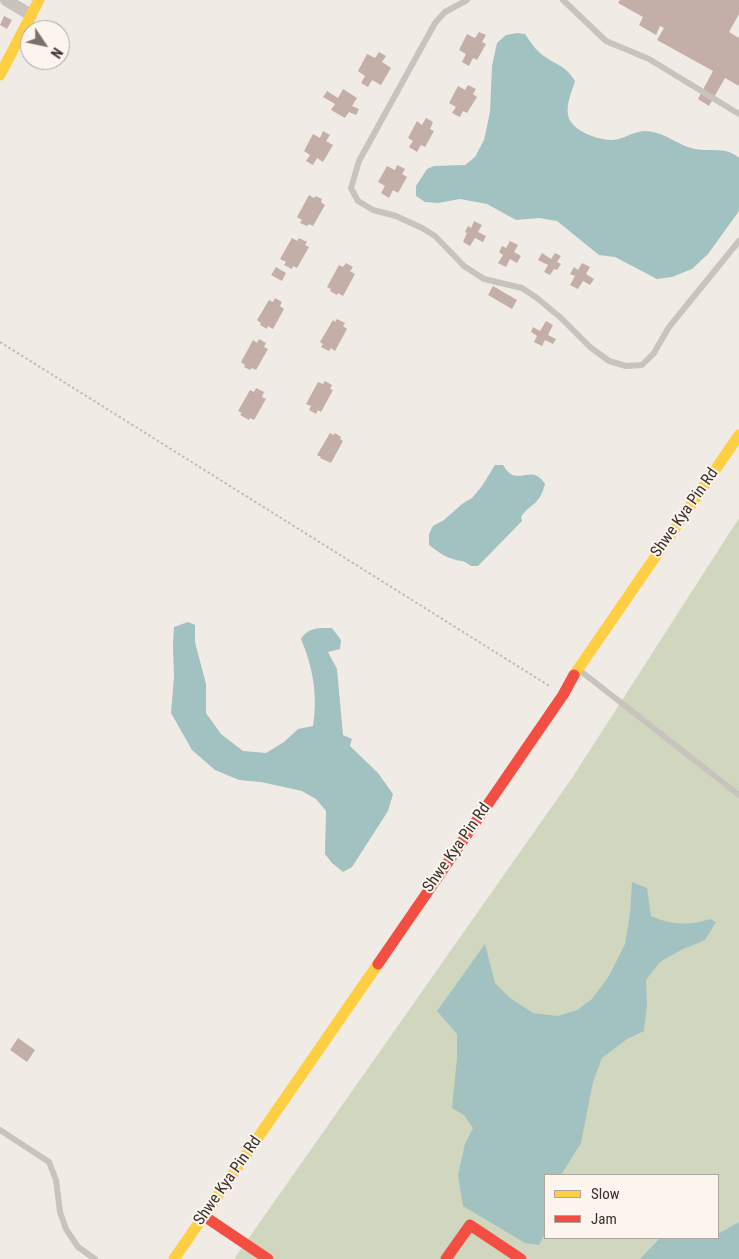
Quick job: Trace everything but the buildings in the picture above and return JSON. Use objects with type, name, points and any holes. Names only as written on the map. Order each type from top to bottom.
[{"type":"street","points":[[6,0],[31,15]]},
{"type":"street","points":[[0,75],[39,0]]},
{"type":"street","name":"Shwe Kya Pin Rd","points":[[174,1259],[563,695],[578,668],[739,435]]},
{"type":"street","points":[[204,1216],[268,1259]]},
{"type":"street","points":[[446,1259],[470,1225],[521,1259]]},
{"type":"lane","points":[[467,0],[445,12],[436,23],[359,161],[351,188],[358,201],[373,210],[396,216],[435,236],[464,266],[484,279],[522,288],[561,318],[590,347],[609,362],[626,366],[642,365],[648,360],[669,327],[739,241]]},
{"type":"lane","points":[[563,0],[606,40],[649,59],[739,114]]},
{"type":"lane","points":[[578,668],[739,795]]},
{"type":"lane","points":[[0,1130],[49,1162],[56,1180],[60,1212],[66,1229],[78,1247],[95,1259]]},
{"type":"path","points":[[0,342],[563,695]]},
{"type":"green space","points":[[739,518],[739,1259],[234,1259],[572,778]]},
{"type":"water","points":[[525,34],[538,51],[564,69],[575,81],[568,106],[568,115],[574,126],[586,134],[612,140],[641,131],[652,132],[695,149],[729,152],[739,158],[739,211],[708,254],[692,269],[672,277],[657,279],[615,257],[599,255],[557,221],[539,218],[516,220],[487,204],[460,199],[438,203],[425,202],[416,196],[416,186],[427,169],[434,166],[465,165],[475,157],[484,140],[490,112],[492,66],[497,43],[506,35]]},
{"type":"water","points":[[495,465],[503,465],[508,472],[514,475],[529,474],[540,478],[545,484],[540,497],[521,517],[522,521],[478,566],[471,566],[446,557],[429,545],[429,534],[433,526],[444,520],[472,498]]},
{"type":"water","points":[[188,622],[195,625],[195,642],[206,684],[206,713],[221,734],[243,751],[266,753],[284,742],[298,729],[313,726],[315,693],[309,660],[301,639],[310,630],[332,628],[341,640],[340,649],[328,652],[337,669],[343,735],[352,739],[350,746],[378,773],[393,794],[388,811],[352,867],[343,872],[325,854],[326,811],[316,799],[302,791],[261,782],[239,780],[215,770],[192,750],[171,713],[174,677],[174,627]]},
{"type":"water","points":[[632,882],[647,888],[651,916],[680,924],[710,919],[716,922],[705,940],[681,950],[660,962],[646,980],[647,1004],[644,1031],[627,1039],[602,1058],[593,1082],[581,1143],[562,1174],[544,1174],[544,1236],[539,1245],[525,1243],[463,1206],[458,1175],[465,1144],[473,1128],[464,1115],[452,1108],[457,1058],[457,1034],[437,1011],[485,944],[495,983],[510,998],[533,1013],[558,1016],[577,1010],[592,999],[609,976],[625,944],[630,914]]},
{"type":"water","points":[[739,1222],[739,1259],[640,1259],[659,1239],[719,1239],[719,1233]]},
{"type":"traffic: slow","points":[[0,75],[39,0]]},
{"type":"traffic: slow","points":[[574,675],[739,435]]},
{"type":"traffic: slow","points":[[174,1259],[378,964]]},
{"type":"traffic: jam","points":[[378,964],[563,695],[574,675]]},
{"type":"traffic: jam","points":[[204,1216],[268,1259]]},
{"type":"traffic: jam","points":[[446,1259],[470,1225],[521,1259]]}]
